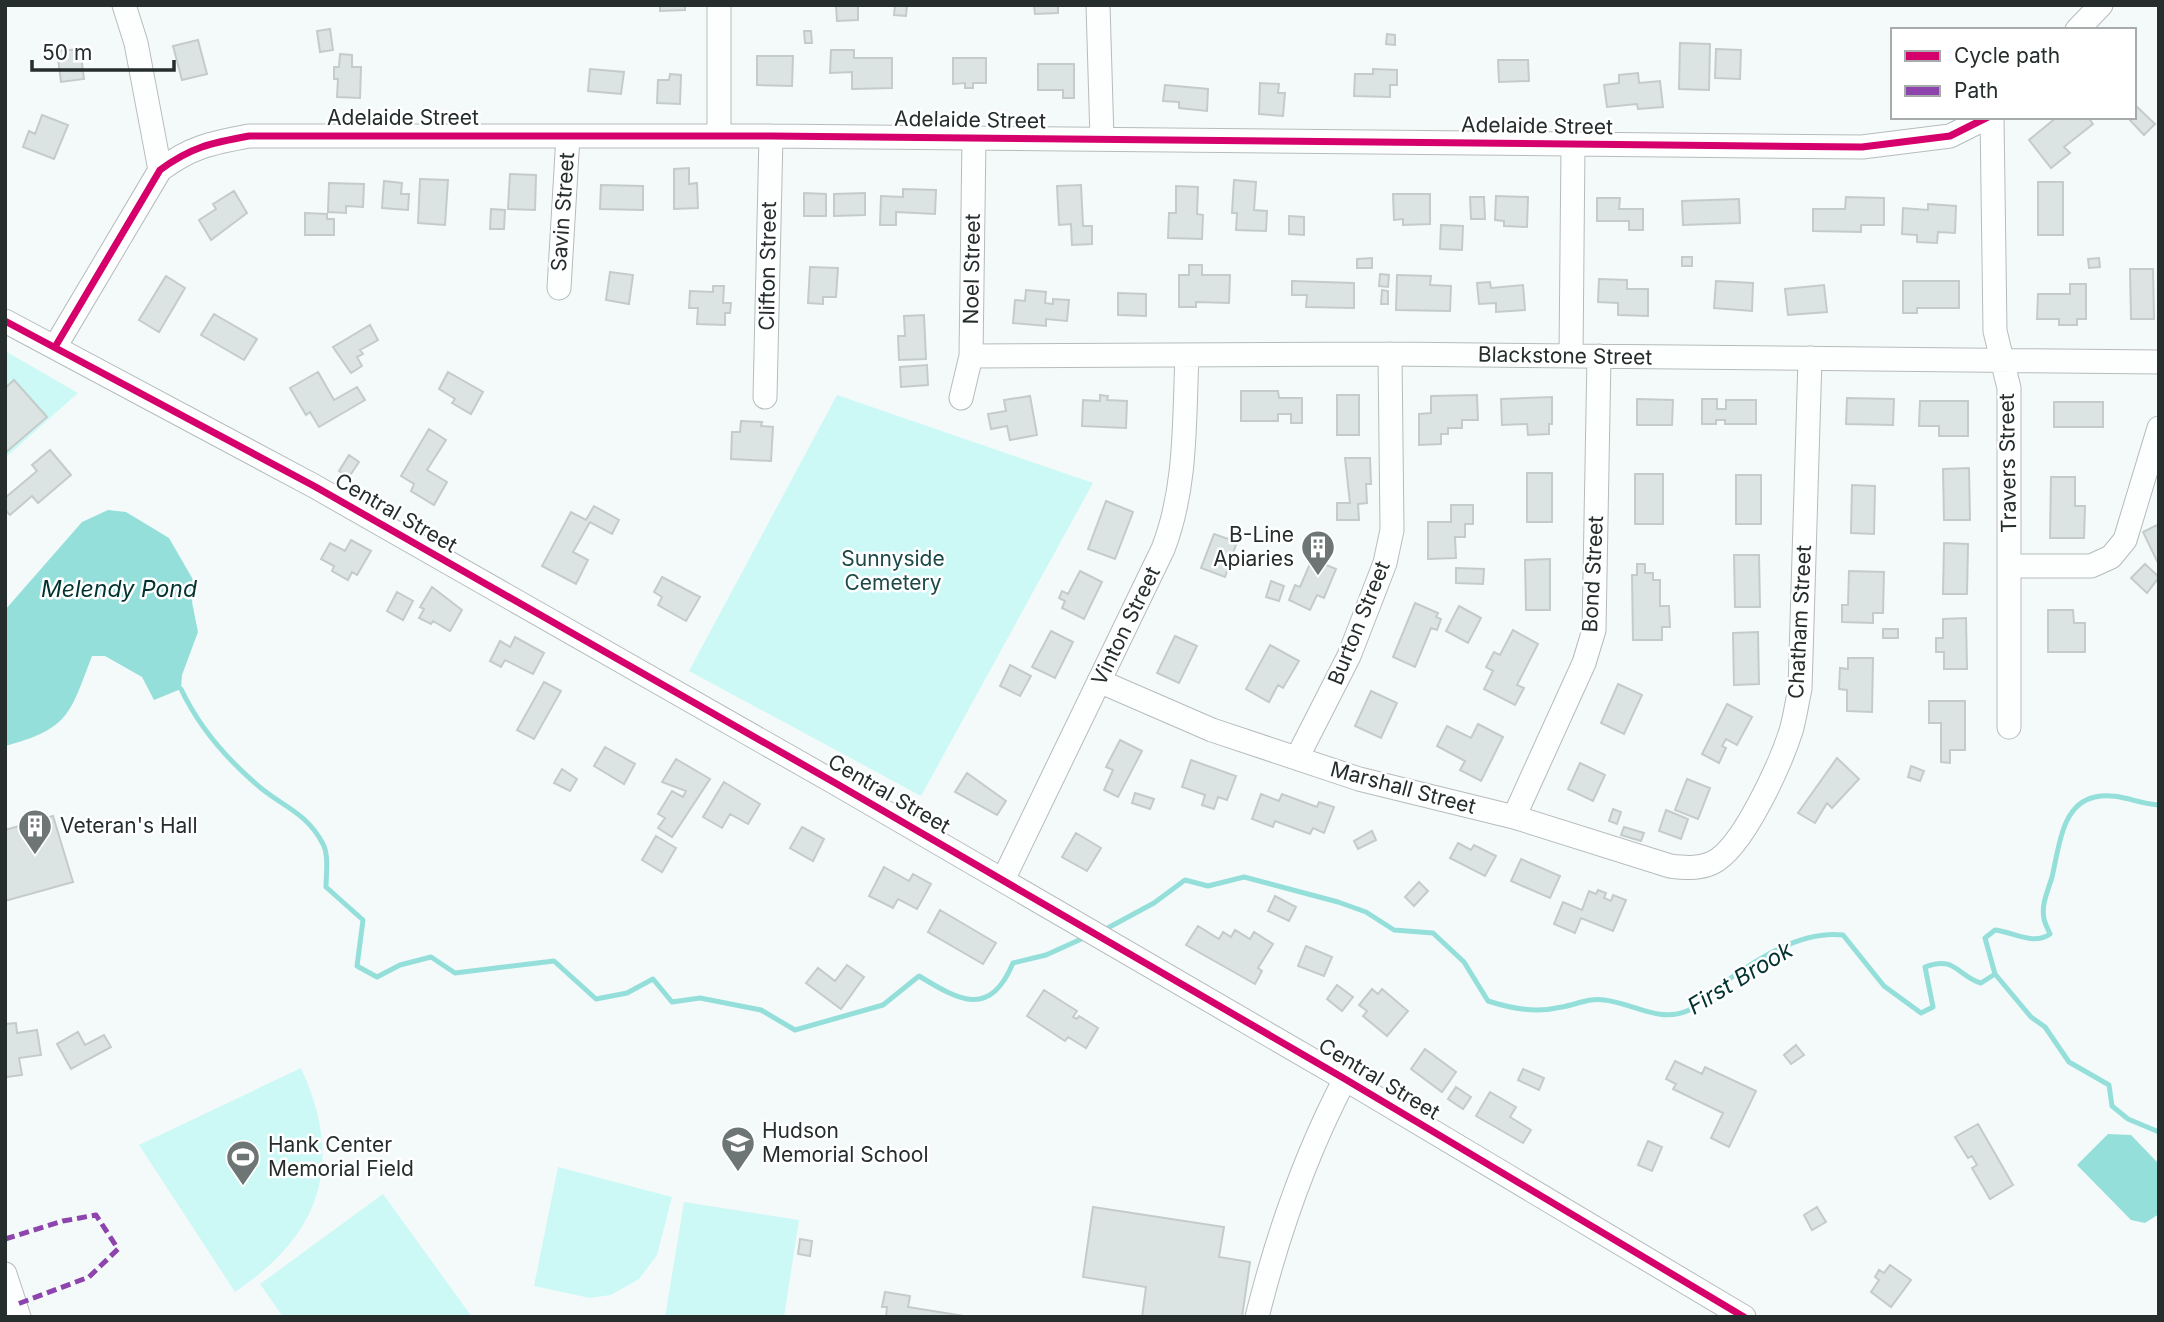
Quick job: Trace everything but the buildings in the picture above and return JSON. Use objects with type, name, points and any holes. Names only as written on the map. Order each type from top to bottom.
[{"type":"street","points":[[124,5],[136,43],[160,170]]},
{"type":"street","points":[[719,5],[719,136]]},
{"type":"street","points":[[1098,5],[1102,139]]},
{"type":"street","points":[[2079,28],[2101,5]]},
{"type":"street","name":"Adelaide Street","points":[[55,347],[160,170],[182,153],[206,144],[249,136],[771,136],[1862,147],[1950,136],[1986,119]]},
{"type":"street","name":"Travers Street","points":[[1990,119],[1995,331],[2009,388],[2009,727]]},
{"type":"street","name":"Savin Street","points":[[559,288],[568,136]]},
{"type":"street","name":"Clifton Street","points":[[765,397],[771,136]]},
{"type":"street","name":"Noel Street","points":[[961,398],[971,356],[974,138]]},
{"type":"street","points":[[1571,356],[1573,144]]},
{"type":"street","name":"Central Street","points":[[5,321],[314,486],[1003,880],[1345,1079],[1744,1317]]},
{"type":"street","name":"Blackstone Street","points":[[971,356],[1390,354],[2159,362]]},
{"type":"street","name":"Burton Street","points":[[1297,758],[1349,656],[1385,563],[1392,530],[1390,354]]},
{"type":"street","name":"Vinton Street","points":[[1003,880],[1100,681],[1175,517],[1181,487],[1188,355]]},
{"type":"street","name":"Bond Street","points":[[1514,817],[1584,663],[1594,630],[1599,356]]},
{"type":"street","name":"Chatham Street","points":[[1714,862],[1743,830],[1773,772],[1791,731],[1800,689],[1810,358]]},
{"type":"street","points":[[2010,565],[2091,566],[2111,557],[2126,540],[2159,428]]},
{"type":"street","name":"Marshall Street","points":[[1100,681],[1212,730],[1359,779],[1514,817],[1670,866],[1692,868],[1714,862]]},
{"type":"street","points":[[1257,1317],[1287,1207],[1318,1131],[1345,1079]]},
{"type":"street","points":[[5,1274],[19,1317]]},
{"type":"green space","points":[[5,351],[78,393],[5,458]]},
{"type":"green space","name":"Sunnyside Cemetery","points":[[837,395],[1093,483],[921,796],[689,671]]},
{"type":"green space","name":"Hank Center Memorial Field","points":[[301,1068],[314,1103],[321,1135],[322,1166],[317,1194],[305,1221],[288,1246],[264,1270],[235,1292],[139,1145]]},
{"type":"green space","points":[[558,1167],[672,1197],[657,1255],[639,1279],[611,1295],[590,1298],[534,1286]]},
{"type":"green space","points":[[383,1194],[472,1317],[283,1317],[260,1284]]},
{"type":"green space","points":[[684,1202],[799,1220],[784,1317],[665,1317]]},
{"type":"water","name":"Melendy Pond","points":[[108,510],[126,512],[169,538],[195,583],[192,602],[198,632],[182,675],[181,689],[154,700],[142,677],[105,656],[92,656],[65,716],[43,733],[5,746],[5,610],[82,522]]},
{"type":"water","points":[[2108,1134],[2131,1135],[2159,1164],[2159,1214],[2145,1223],[2131,1220],[2077,1165]]},
{"type":"waterway","name":"First Brook","points":[[181,689],[204,728],[233,762],[264,791],[301,816],[316,833],[326,854],[326,887],[363,920],[357,966],[377,977],[400,965],[431,957],[455,973],[554,961],[596,999],[627,993],[653,979],[672,1002],[700,998],[761,1010],[795,1030],[883,1005],[919,976],[961,997],[973,1000],[984,998],[994,992],[1004,980],[1013,963],[1046,955],[1088,936]]},
{"type":"waterway","name":"First Brook","points":[[1104,930],[1154,903],[1185,880],[1208,886],[1244,877],[1338,902],[1366,912],[1394,930],[1433,933],[1464,962],[1488,1001],[1534,1010],[1604,1000],[1666,1015],[1691,1009],[1731,978],[1777,950],[1810,938],[1843,935],[1884,986],[1921,1013],[1933,1007],[1925,967],[1943,963],[1981,983],[1995,974],[1985,938],[1995,930],[2030,939],[2050,934],[2044,919],[2044,903],[2063,829],[2068,818],[2084,801],[2103,796],[2159,805]]},
{"type":"waterway","points":[[1995,974],[2031,1017],[2045,1027],[2069,1062],[2109,1085],[2112,1106],[2128,1119],[2159,1132]]},
{"type":"marked path","points":[[5,1239],[63,1221],[96,1215],[118,1249],[89,1277],[15,1305]]},
{"type":"cycle path","points":[[55,347],[160,170],[202,147],[249,136],[771,136],[1862,147],[1950,136],[1984,119]]},
{"type":"cycle path","points":[[5,321],[314,486],[837,784],[1345,1079],[1744,1317]]},
{"type":"place","name":"B-Line Apiaries","points":[[1318,577]]},
{"type":"place","name":"Veteran's Hall","points":[[35,856]]},
{"type":"place","name":"Hudson Memorial School","points":[[738,1173]]},
{"type":"place","name":"Hank Center Memorial Field","points":[[243,1187]]}]
